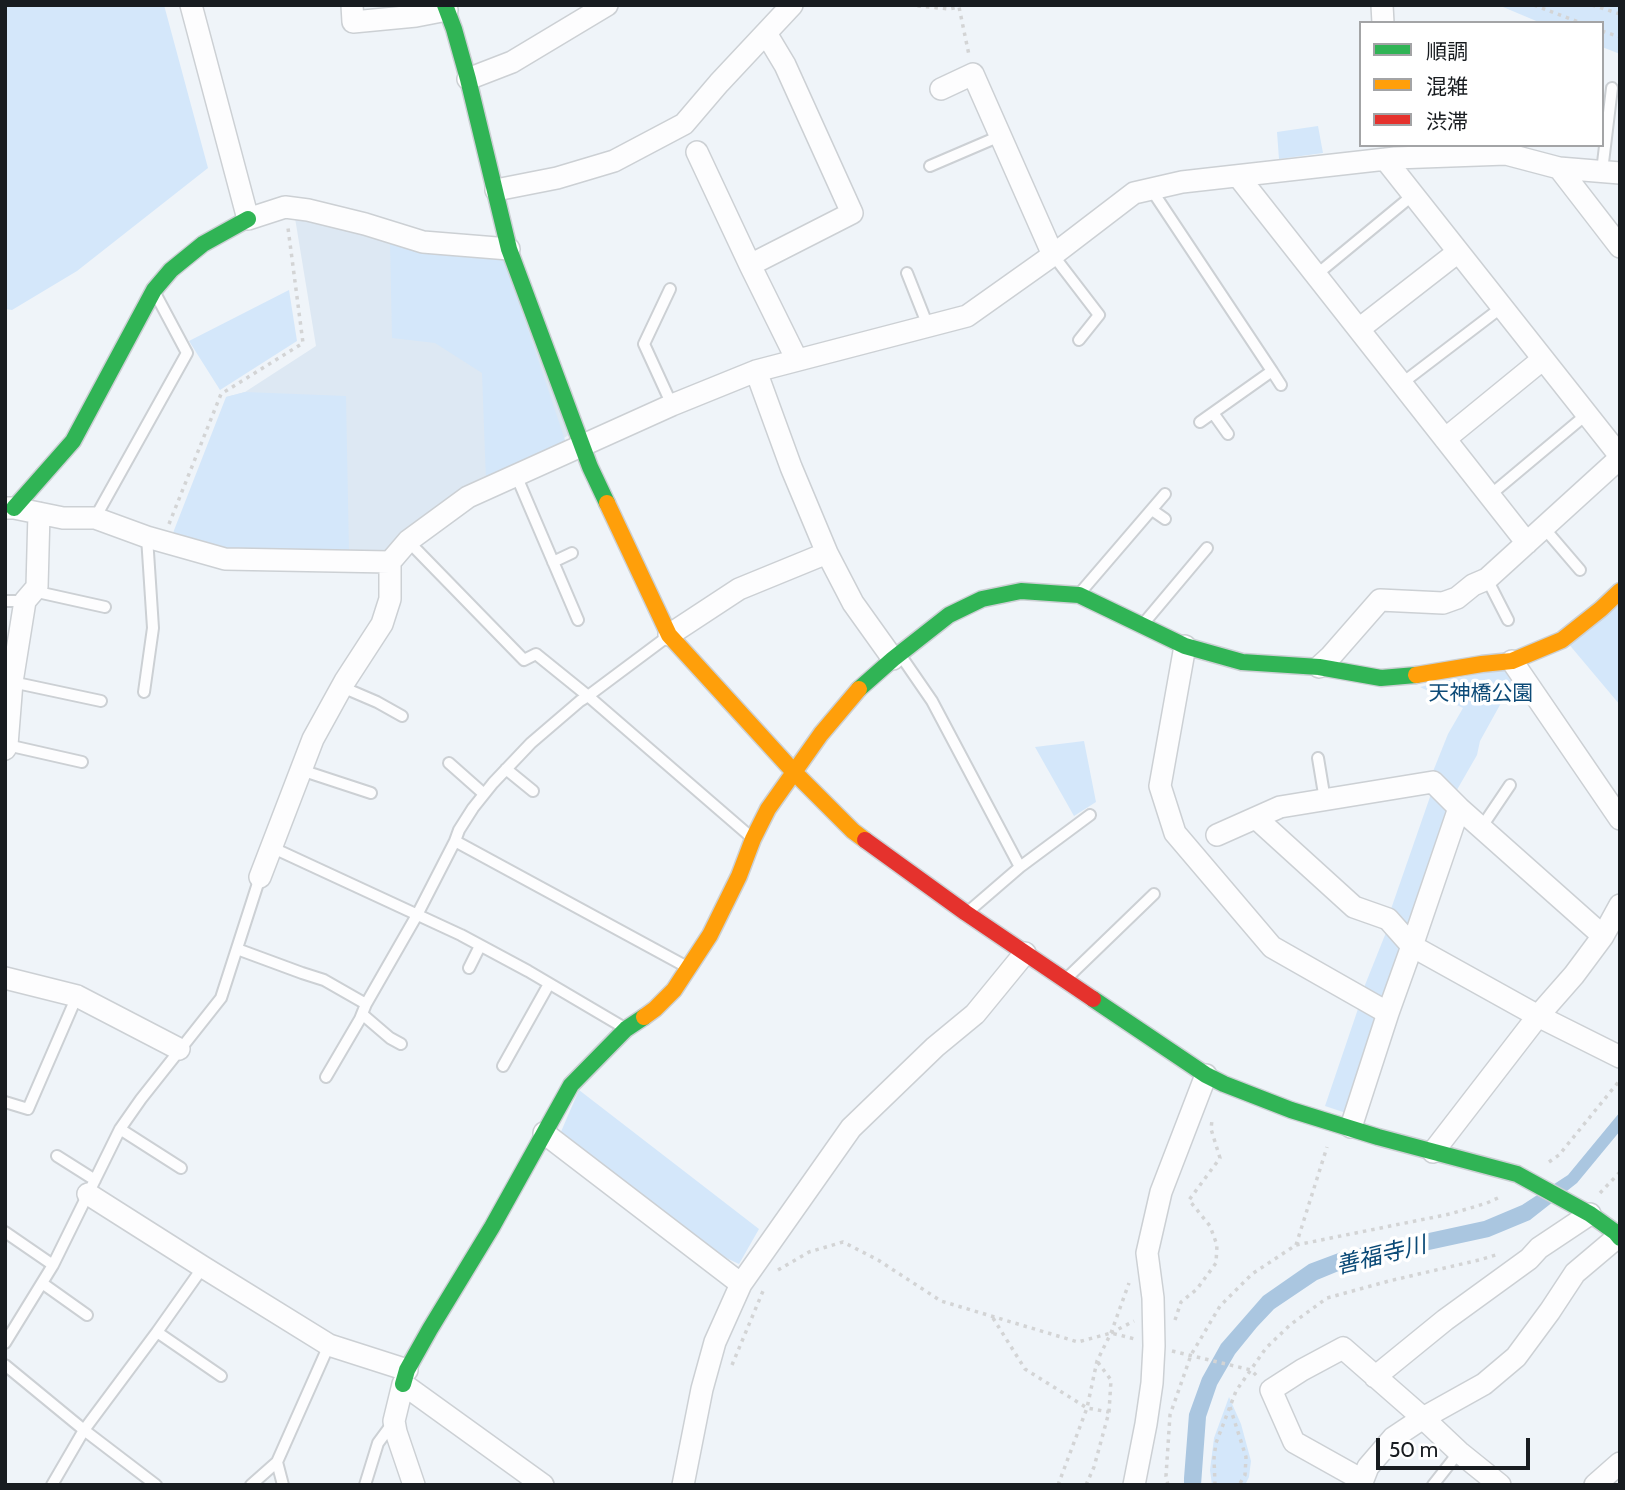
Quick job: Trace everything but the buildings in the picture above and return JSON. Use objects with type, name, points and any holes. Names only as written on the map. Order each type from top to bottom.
[{"type":"street","points":[[191,5],[248,219]]},
{"type":"street","points":[[352,5],[353,22],[416,16],[446,7],[468,79],[509,249],[590,467],[669,635],[793,772],[853,831],[967,913],[1206,1075],[1281,1106],[1378,1137],[1530,1179],[1584,1210],[1619,1236],[1575,1273],[1516,1357],[1484,1384],[1423,1418],[1393,1438],[1368,1467],[1362,1482],[1294,1442],[1271,1390],[1343,1348],[1423,1418],[1459,1452],[1500,1485]]},
{"type":"street","points":[[468,79],[512,62],[607,5]]},
{"type":"street","points":[[496,190],[557,178],[614,161],[684,124],[792,5]]},
{"type":"street","points":[[750,265],[852,213],[785,65],[770,40],[764,36]]},
{"type":"street","points":[[941,89],[973,74],[1053,255]]},
{"type":"street","points":[[260,877],[313,739],[382,624],[390,599],[390,562],[408,541],[468,497],[672,405],[756,371],[967,316],[1134,193],[1182,182],[1391,154],[1506,150],[1559,168],[1611,172]]},
{"type":"street","points":[[697,152],[797,360]]},
{"type":"street","points":[[1318,667],[1380,600],[1443,603],[1457,598],[1473,585],[1487,579],[1620,457],[1413,195],[1391,154]]},
{"type":"street","points":[[1559,168],[1620,247]]},
{"type":"street","points":[[1238,176],[1527,543]]},
{"type":"street","points":[[10,508],[73,441],[154,290],[171,270],[203,244],[248,219],[285,207],[365,224],[423,242],[509,249]]},
{"type":"street","points":[[1359,329],[1458,252]]},
{"type":"street","points":[[1445,439],[1543,359]]},
{"type":"street","points":[[756,371],[791,467],[827,553],[853,603],[896,656]]},
{"type":"street","points":[[10,508],[63,518],[95,518],[154,540],[225,559],[390,562]]},
{"type":"street","points":[[6,747],[9,682],[21,598],[37,587],[39,513]]},
{"type":"street","points":[[669,635],[739,589],[827,553]]},
{"type":"street","points":[[414,1485],[394,1421],[405,1377],[570,1085],[626,1029],[655,1009],[674,990],[710,935],[768,809],[854,693],[949,615],[982,599],[1021,591],[1079,595],[1185,646],[1242,662],[1318,667],[1381,678],[1512,661],[1562,640],[1601,610],[1620,591]]},
{"type":"street","points":[[1185,646],[1160,786],[1175,834],[1272,947],[1388,1013]]},
{"type":"street","points":[[1512,661],[1620,819]]},
{"type":"street","points":[[1217,835],[1280,807],[1433,782],[1458,808],[1603,936]]},
{"type":"street","points":[[1343,1125],[1388,1013],[1458,808]]},
{"type":"street","points":[[1256,818],[1354,907],[1388,919],[1412,946],[1538,1016],[1620,1056]]},
{"type":"street","points":[[1433,1152],[1538,1016],[1574,975],[1603,936],[1620,905]]},
{"type":"street","points":[[683,1485],[702,1389],[715,1342],[741,1284],[851,1128],[935,1047],[975,1014],[1025,953]]},
{"type":"street","points":[[5,978],[78,996],[179,1049]]},
{"type":"street","points":[[1134,1485],[1152,1384],[1153,1298],[1147,1253],[1161,1192],[1206,1075]]},
{"type":"street","points":[[544,1133],[741,1284]]},
{"type":"street","points":[[91,1187],[203,1267],[329,1345],[405,1377],[543,1485]]},
{"type":"street","points":[[1375,1377],[1408,1349],[1529,1259],[1584,1210]]},
{"type":"street","points":[[1595,1485],[1620,1462]]},
{"type":"lane","points":[[1611,172],[1612,89]]},
{"type":"lane","points":[[930,166],[1000,136]]},
{"type":"lane","points":[[1151,189],[1280,385]]},
{"type":"lane","points":[[1317,275],[1413,195]]},
{"type":"lane","points":[[1053,255],[1099,315],[1079,340]]},
{"type":"lane","points":[[907,273],[928,326]]},
{"type":"lane","points":[[670,289],[644,344],[672,405]]},
{"type":"lane","points":[[95,518],[187,353],[154,290]]},
{"type":"lane","points":[[1401,384],[1502,307]]},
{"type":"lane","points":[[1199,422],[1272,371]]},
{"type":"lane","points":[[1213,412],[1228,434]]},
{"type":"lane","points":[[1489,496],[1587,414]]},
{"type":"lane","points":[[516,475],[578,620]]},
{"type":"lane","points":[[1079,595],[1165,494]]},
{"type":"lane","points":[[1152,510],[1165,519]]},
{"type":"lane","points":[[1544,528],[1580,570]]},
{"type":"lane","points":[[144,692],[153,628],[154,540]]},
{"type":"lane","points":[[408,541],[524,660],[536,654],[753,839]]},
{"type":"lane","points":[[1143,625],[1207,548]]},
{"type":"lane","points":[[553,562],[572,553]]},
{"type":"lane","points":[[1487,579],[1508,620]]},
{"type":"lane","points":[[21,598],[105,607]]},
{"type":"lane","points":[[326,1077],[417,915],[456,841],[459,830],[473,808],[531,743],[580,701],[669,635]]},
{"type":"lane","points":[[896,656],[932,701],[1020,867]]},
{"type":"lane","points":[[9,682],[101,701]]},
{"type":"lane","points":[[342,687],[402,716]]},
{"type":"lane","points":[[6,747],[82,762]]},
{"type":"lane","points":[[1318,758],[1325,800]]},
{"type":"lane","points":[[449,763],[484,794]]},
{"type":"lane","points":[[506,769],[533,791]]},
{"type":"lane","points":[[301,770],[371,793]]},
{"type":"lane","points":[[1481,828],[1510,785]]},
{"type":"lane","points":[[967,913],[1020,867],[1090,815]]},
{"type":"lane","points":[[456,841],[688,967]]},
{"type":"lane","points":[[271,847],[481,946],[626,1029]]},
{"type":"lane","points":[[5,1343],[53,1265],[120,1129],[220,998],[260,877]]},
{"type":"lane","points":[[1065,980],[1154,894]]},
{"type":"lane","points":[[469,968],[481,946]]},
{"type":"lane","points":[[237,948],[324,980],[364,1009],[390,1038],[401,1044]]},
{"type":"lane","points":[[503,1066],[549,984]]},
{"type":"lane","points":[[5,1102],[28,1109],[78,996]]},
{"type":"lane","points":[[120,1129],[181,1168]]},
{"type":"lane","points":[[57,1156],[91,1187]]},
{"type":"lane","points":[[5,1232],[53,1265]]},
{"type":"lane","points":[[52,1485],[84,1430],[203,1267]]},
{"type":"lane","points":[[42,1283],[86,1315]]},
{"type":"lane","points":[[157,1332],[221,1376]]},
{"type":"lane","points":[[251,1485],[277,1462],[329,1345]]},
{"type":"lane","points":[[5,1365],[156,1485]]},
{"type":"lane","points":[[365,1485],[377,1443],[394,1421]]},
{"type":"lane","points":[[1433,1485],[1459,1452]]},
{"type":"lane","points":[[277,1462],[283,1485]]},
{"type":"path","points":[[909,5],[949,9],[959,7],[965,37]]},
{"type":"path","points":[[1534,5],[1576,21]]},
{"type":"path","points":[[1592,5],[1620,15]]},
{"type":"path","points":[[154,540],[221,394],[303,342],[285,207]]},
{"type":"path","points":[[1530,1179],[1559,1155],[1620,1080]]},
{"type":"path","points":[[1174,1326],[1181,1302],[1197,1289],[1216,1264],[1217,1245],[1210,1226],[1189,1200],[1220,1158],[1211,1129],[1213,1116]]},
{"type":"path","points":[[1296,1245],[1343,1125]]},
{"type":"path","points":[[1584,1210],[1620,1172]]},
{"type":"path","points":[[1168,1485],[1166,1476],[1171,1415],[1191,1355],[1220,1306],[1252,1274],[1296,1245],[1450,1214],[1499,1197]]},
{"type":"path","points":[[778,1264],[771,1274],[809,1252],[843,1242],[878,1260],[941,1301],[1078,1342],[1111,1333],[1137,1319]]},
{"type":"path","points":[[1215,1485],[1216,1443],[1236,1391],[1266,1348],[1290,1325],[1327,1298],[1505,1252]]},
{"type":"path","points":[[1058,1485],[1087,1408],[1097,1361],[1111,1333],[1132,1275]]},
{"type":"path","points":[[729,1373],[766,1285]]},
{"type":"path","points":[[993,1318],[1025,1369],[1087,1408],[1109,1412]]},
{"type":"path","points":[[1111,1333],[1144,1341]]},
{"type":"path","points":[[1208,1360],[1249,1370]]},
{"type":"path","points":[[1086,1485],[1094,1467],[1109,1412],[1111,1380],[1097,1361]]},
{"type":"path","points":[[1230,1405],[1246,1457],[1245,1475],[1239,1485]]},
{"type":"shaded area","points":[[295,218],[310,219],[364,233],[428,253],[505,260],[570,434],[388,555],[349,553],[226,397],[245,392],[316,346]]},
{"type":"green space","points":[[5,5],[164,5],[208,168],[77,271],[12,310],[5,309]]},
{"type":"green space","points":[[1502,5],[1620,5],[1620,54],[1604,48],[1604,21],[1536,21]]},
{"type":"green space","points":[[1318,126],[1323,153],[1279,159],[1277,132]]},
{"type":"green space","points":[[390,243],[428,253],[505,260],[567,446],[486,481],[482,373],[435,343],[392,338]]},
{"type":"green space","points":[[289,290],[297,341],[220,390],[189,341]]},
{"type":"green space","points":[[245,392],[346,396],[349,553],[226,552],[171,538],[226,397]]},
{"type":"green space","points":[[1620,600],[1620,705],[1567,642]]},
{"type":"green space","name":"天神橋公園","points":[[1505,667],[1516,676],[1454,795],[1432,774],[1448,734],[1463,708],[1420,687]]},
{"type":"green space","points":[[1084,741],[1096,802],[1074,816],[1035,747]]},
{"type":"green space","points":[[1431,794],[1445,807],[1449,817],[1410,924],[1401,921],[1391,909]]},
{"type":"green space","points":[[1387,930],[1404,948],[1387,997],[1380,1000],[1363,990]]},
{"type":"green space","points":[[1360,1003],[1377,1012],[1379,1025],[1349,1114],[1325,1106]]},
{"type":"green space","points":[[579,1090],[759,1229],[739,1264],[722,1256],[560,1134]]},
{"type":"green space","points":[[1229,1397],[1241,1424],[1251,1461],[1249,1477],[1245,1485],[1212,1485],[1210,1470],[1214,1438]]},
{"type":"water","name":"善福寺川","points":[[1620,1112],[1620,1131],[1577,1183],[1530,1220],[1489,1237],[1346,1268],[1317,1280],[1274,1309],[1235,1354],[1217,1385],[1206,1417],[1201,1485],[1184,1485],[1189,1414],[1202,1378],[1221,1344],[1263,1296],[1309,1264],[1341,1252],[1484,1221],[1522,1205],[1568,1175]]},
{"type":"traffic: fast","points":[[445,5],[468,79],[509,249],[590,467],[607,503]]},
{"type":"traffic: fast","points":[[14,508],[73,441],[154,290],[171,270],[203,244],[248,219]]},
{"type":"traffic: fast","points":[[859,689],[949,615],[982,599],[1021,591],[1079,595],[1185,646],[1242,662],[1319,667],[1381,678],[1416,675]]},
{"type":"traffic: fast","points":[[1093,999],[1206,1075],[1224,1084],[1291,1110],[1378,1137],[1517,1174],[1590,1214],[1620,1238]]},
{"type":"traffic: fast","points":[[403,1384],[407,1370],[430,1329],[492,1227],[571,1085],[626,1029],[644,1017]]},
{"type":"traffic: slow","points":[[607,503],[669,635],[793,771],[865,840]]},
{"type":"traffic: slow","points":[[1416,675],[1512,661],[1562,640],[1620,591]]},
{"type":"traffic: slow","points":[[644,1017],[674,990],[710,935],[768,809],[821,734],[859,689]]},
{"type":"traffic: jam","points":[[865,840],[966,913],[1093,999]]}]
